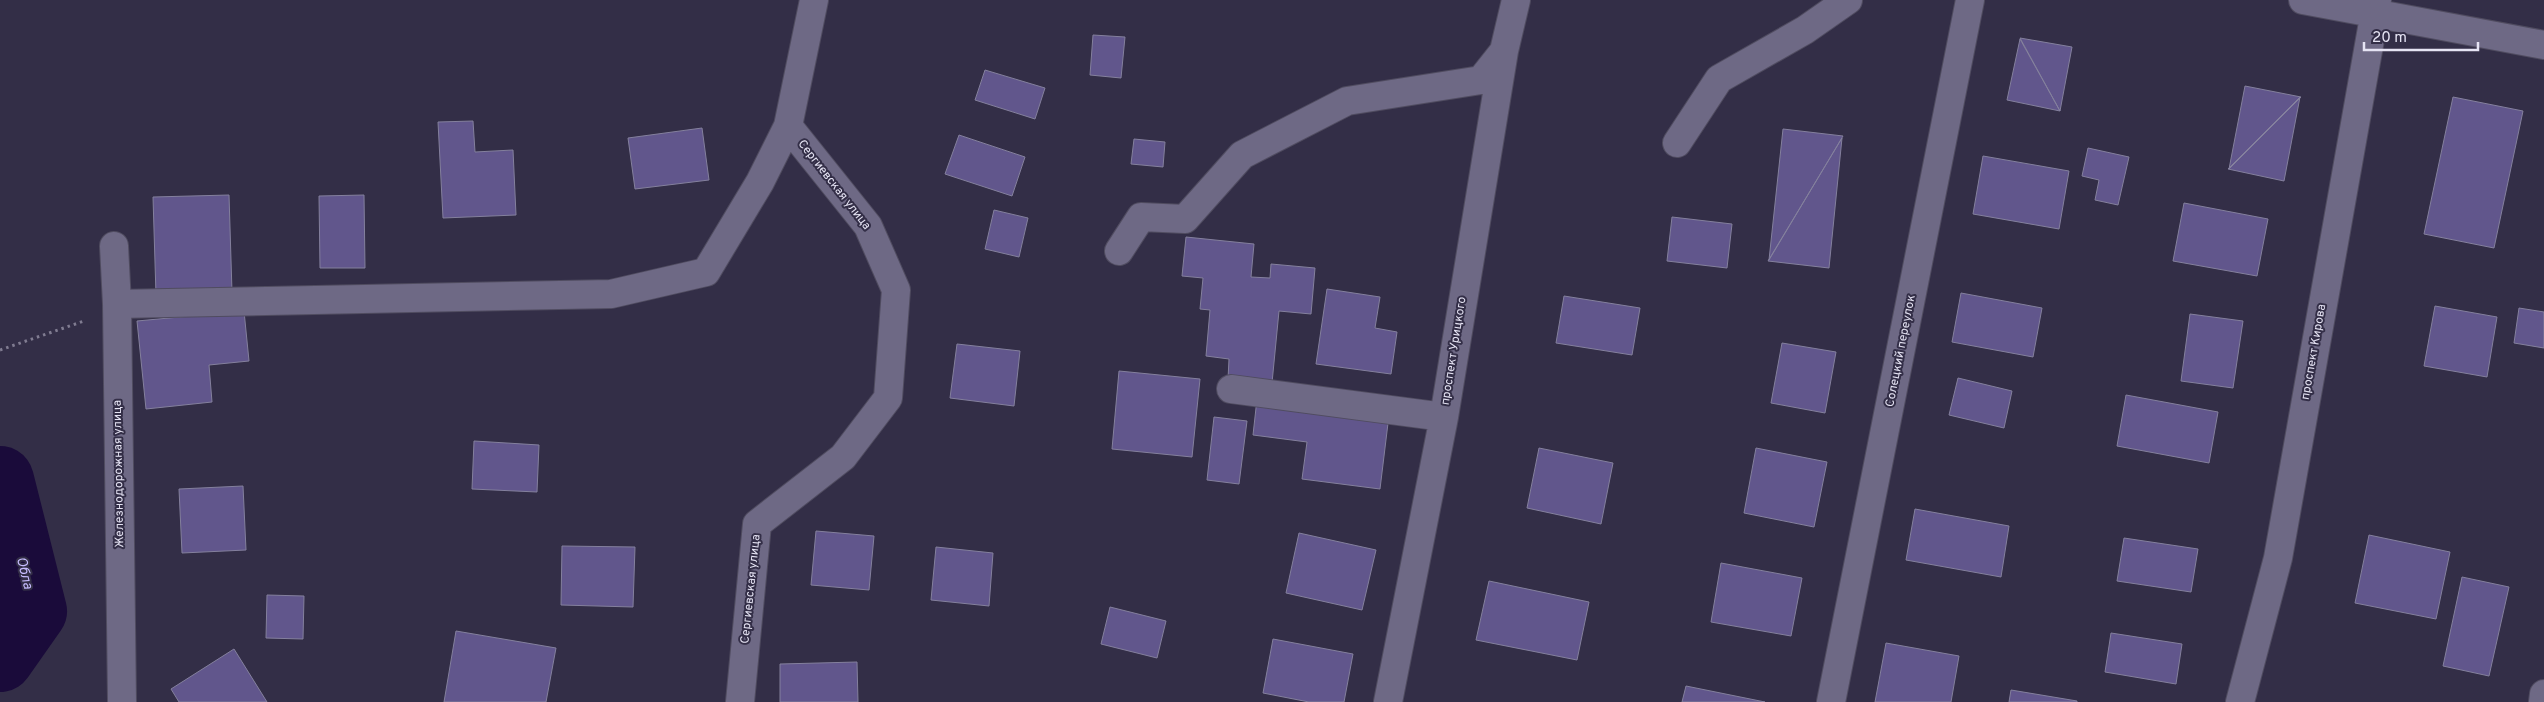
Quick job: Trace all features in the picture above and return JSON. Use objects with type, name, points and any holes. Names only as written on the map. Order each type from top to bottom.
[{"type":"street","points":[[117,304],[611,294],[706,272],[760,182],[788,126],[814,0]]},
{"type":"street","name":"проспект Урицкого","points":[[1388,702],[1444,417],[1504,51],[1516,0]]},
{"type":"street","points":[[1677,143],[1719,79],[1805,30],[1848,0]]},
{"type":"street","name":"Солецкий переулок","points":[[1831,702],[1970,0]]},
{"type":"street","points":[[2303,0],[2376,7],[2544,45]]},
{"type":"street","name":"проспект Кирова","points":[[2240,702],[2278,558],[2376,7]]},
{"type":"street","points":[[1119,251],[1142,217],[1185,218],[1242,155],[1347,101],[1481,80],[1504,51]]},
{"type":"street","name":"Сергиевская улица","points":[[740,702],[757,524],[843,456],[888,398],[896,290],[868,226],[788,126]]},
{"type":"street","name":"Железнодорожная улица","points":[[114,246],[117,304],[122,702]]},
{"type":"street","points":[[1231,389],[1444,417]]},
{"type":"street","points":[[2542,702],[2544,694]]},
{"type":"path","points":[[0,350],[75,326],[117,304]]},
{"type":"building","points":[[1093,35],[1125,37],[1121,78],[1090,75]]},
{"type":"building","points":[[2020,38],[2072,47],[2060,111]]},
{"type":"building","points":[[2020,39],[2060,111],[2007,100]]},
{"type":"building","points":[[985,70],[1045,88],[1035,119],[975,100]]},
{"type":"building","points":[[2245,86],[2301,97],[2229,169]]},
{"type":"building","points":[[2300,97],[2284,181],[2228,169]]},
{"type":"building","points":[[2453,97],[2523,111],[2494,248],[2424,234]]},
{"type":"building","points":[[473,121],[475,152],[513,150],[516,215],[443,218],[438,122]]},
{"type":"building","points":[[702,128],[709,180],[635,189],[628,138]]},
{"type":"building","points":[[1783,129],[1843,136],[1769,260]]},
{"type":"building","points":[[959,135],[1025,157],[1012,196],[945,174]]},
{"type":"building","points":[[1842,138],[1829,268],[1768,261]]},
{"type":"building","points":[[1134,139],[1165,142],[1163,167],[1131,164]]},
{"type":"building","points":[[2088,148],[2129,157],[2118,205],[2095,200],[2099,180],[2082,176]]},
{"type":"building","points":[[1983,156],[2069,171],[2059,229],[1973,214]]},
{"type":"building","points":[[229,195],[232,292],[156,295],[153,197]]},
{"type":"building","points":[[364,195],[365,268],[320,268],[319,196]]},
{"type":"building","points":[[2184,203],[2268,219],[2257,276],[2173,261]]},
{"type":"building","points":[[994,210],[1028,218],[1019,257],[985,249]]},
{"type":"building","points":[[1672,217],[1732,224],[1727,268],[1667,261]]},
{"type":"building","points":[[1186,237],[1254,244],[1251,277],[1270,278],[1271,264],[1315,268],[1311,314],[1279,311],[1272,383],[1228,379],[1229,359],[1206,356],[1210,310],[1200,309],[1203,278],[1182,276]]},
{"type":"building","points":[[1327,289],[1380,297],[1375,328],[1397,332],[1391,374],[1316,364]]},
{"type":"building","points":[[1961,293],[2042,308],[2033,357],[1952,342]]},
{"type":"building","points":[[1564,296],[1640,308],[1632,355],[1556,343]]},
{"type":"building","points":[[2435,306],[2497,317],[2487,377],[2424,366]]},
{"type":"building","points":[[2519,308],[2544,312],[2544,348],[2514,343]]},
{"type":"building","points":[[244,311],[249,361],[209,365],[212,402],[146,409],[137,321]]},
{"type":"building","points":[[2190,314],[2243,321],[2233,388],[2181,381]]},
{"type":"building","points":[[1782,343],[1836,352],[1825,413],[1771,403]]},
{"type":"building","points":[[957,344],[1020,351],[1014,406],[950,398]]},
{"type":"building","points":[[1119,371],[1200,379],[1192,457],[1112,449]]},
{"type":"building","points":[[1958,378],[2012,391],[2004,428],[1949,415]]},
{"type":"building","points":[[2126,395],[2218,412],[2209,463],[2117,446]]},
{"type":"building","points":[[1257,399],[1389,415],[1380,489],[1302,479],[1307,442],[1253,435]]},
{"type":"building","points":[[1214,417],[1247,421],[1239,484],[1207,480]]},
{"type":"building","points":[[474,441],[539,445],[537,492],[472,489]]},
{"type":"building","points":[[1539,448],[1613,463],[1601,524],[1527,508]]},
{"type":"building","points":[[1756,448],[1827,462],[1814,527],[1744,513]]},
{"type":"building","points":[[243,486],[246,550],[182,553],[179,489]]},
{"type":"building","points":[[1915,509],[2009,526],[2001,577],[1906,560]]},
{"type":"building","points":[[816,531],[874,536],[869,590],[811,585]]},
{"type":"building","points":[[1299,533],[1376,550],[1362,610],[1286,593]]},
{"type":"building","points":[[2369,535],[2450,552],[2436,619],[2355,603]]},
{"type":"building","points":[[2124,538],[2198,549],[2191,592],[2117,581]]},
{"type":"building","points":[[562,546],[635,547],[633,607],[561,605]]},
{"type":"building","points":[[936,547],[993,553],[989,606],[931,600]]},
{"type":"building","points":[[1721,563],[1802,578],[1791,636],[1711,622]]},
{"type":"building","points":[[2462,577],[2509,587],[2489,676],[2443,666]]},
{"type":"building","points":[[1489,581],[1589,602],[1577,660],[1476,640]]},
{"type":"building","points":[[267,595],[304,596],[303,639],[266,638]]},
{"type":"building","points":[[1110,607],[1166,621],[1157,658],[1101,644]]},
{"type":"building","points":[[456,631],[556,648],[546,702],[444,702]]},
{"type":"building","points":[[2111,633],[2182,644],[2176,684],[2105,672]]},
{"type":"building","points":[[1273,639],[1353,654],[1344,702],[1309,702],[1263,693]]},
{"type":"building","points":[[1886,643],[1959,656],[1951,702],[1875,702]]},
{"type":"building","points":[[234,649],[267,702],[179,702],[171,689]]},
{"type":"building","points":[[857,662],[858,702],[780,702],[780,664]]},
{"type":"building","points":[[1686,686],[1765,702],[1682,702]]},
{"type":"building","points":[[2011,690],[2077,701],[2077,702],[2009,702]]},
{"type":"waterway","name":"Обла","points":[[0,480],[33,611],[0,658]]}]
